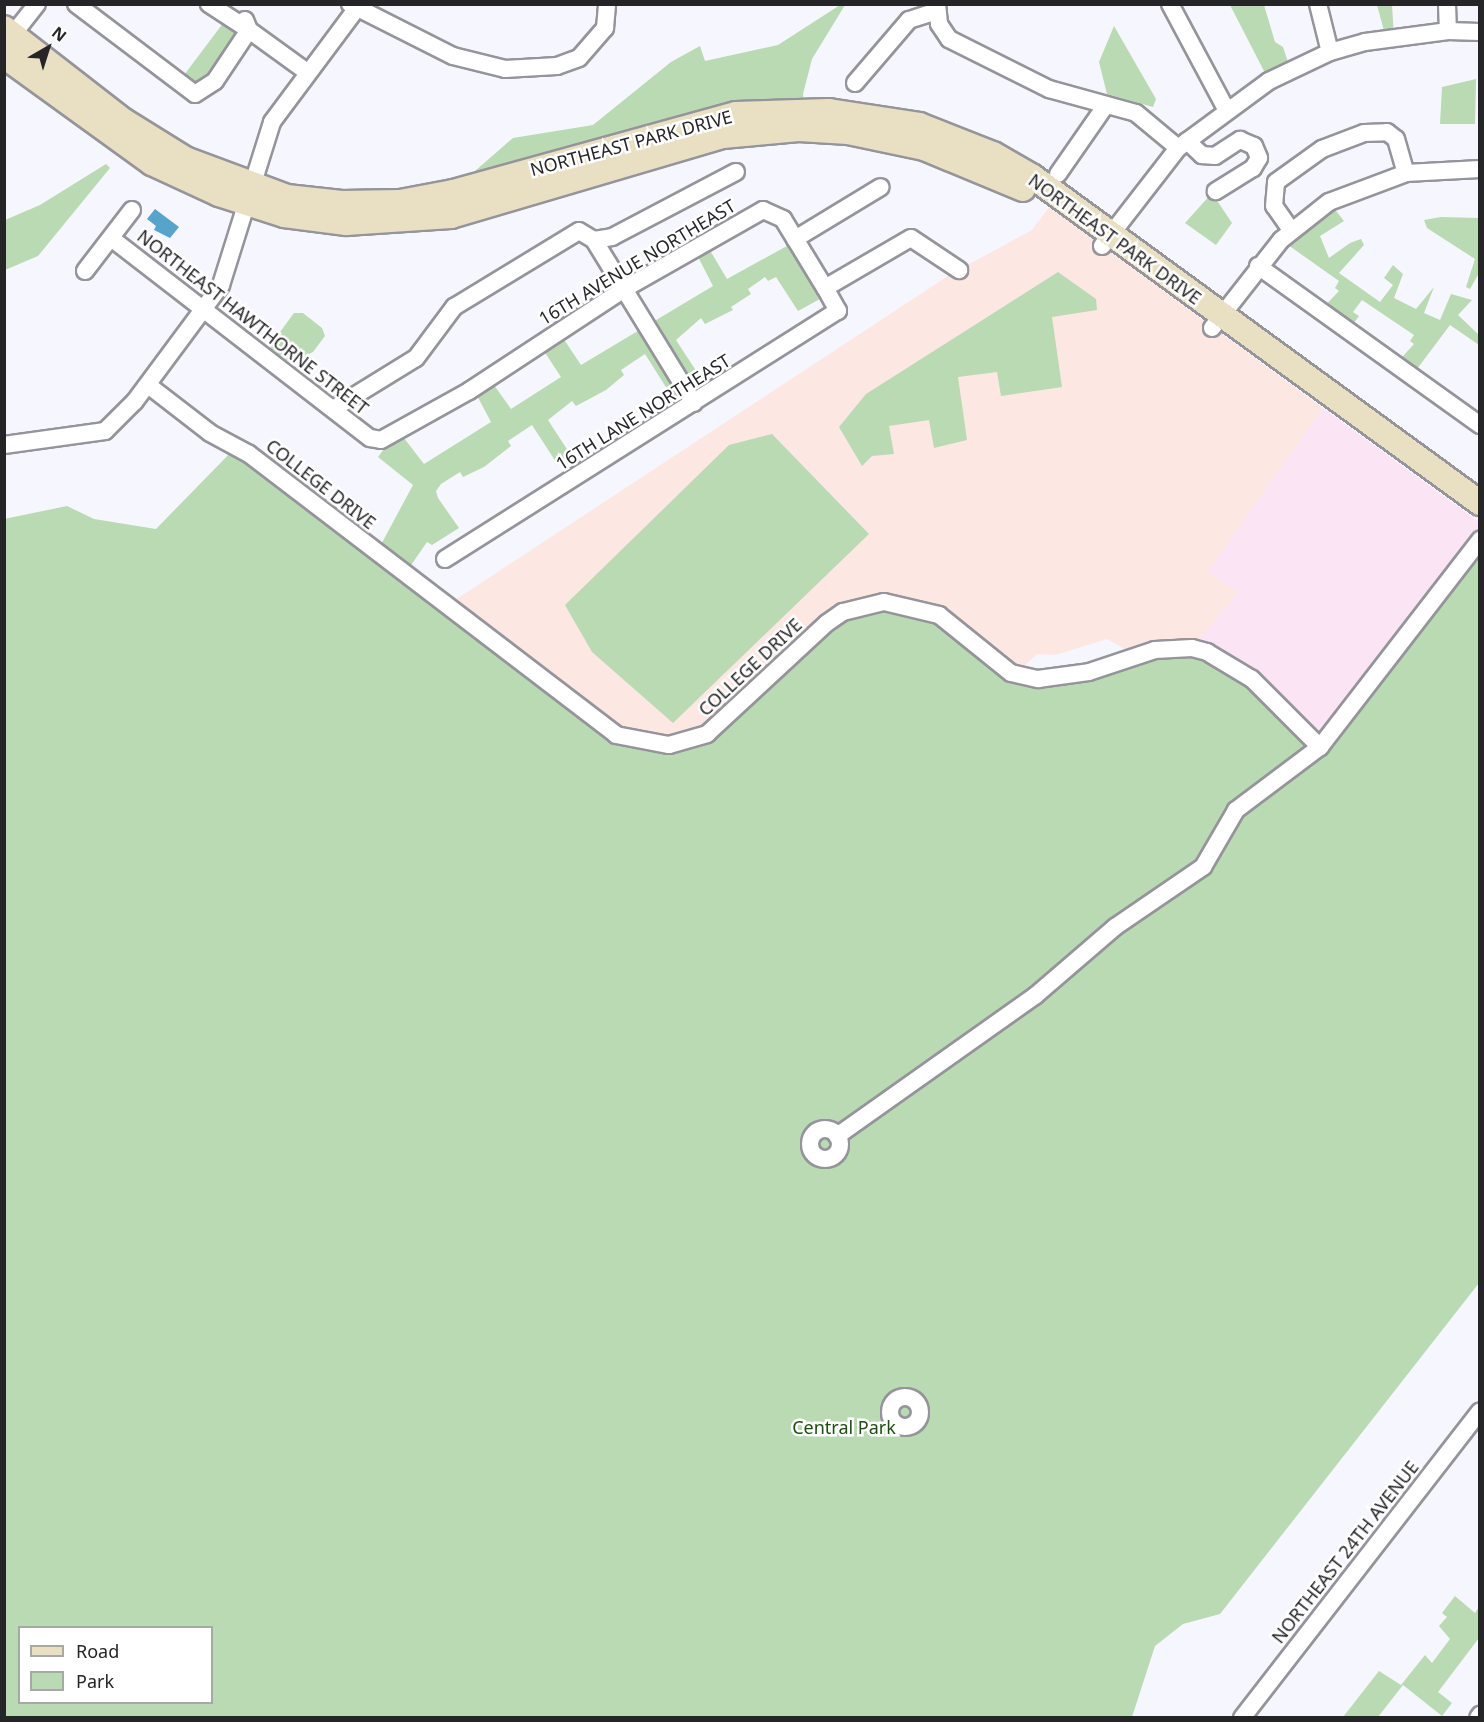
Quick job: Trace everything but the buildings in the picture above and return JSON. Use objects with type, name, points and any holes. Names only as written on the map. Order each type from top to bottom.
[{"type":"street","points":[[7,41],[37,4]]},
{"type":"street","points":[[76,4],[195,94],[215,81],[249,30]]},
{"type":"street","points":[[209,4],[240,29],[249,30],[307,72]]},
{"type":"street","points":[[225,4],[246,21],[249,30]]},
{"type":"street","points":[[1170,4],[1226,109]]},
{"type":"street","points":[[1318,4],[1330,52]]},
{"type":"street","points":[[1447,4],[1448,31]]},
{"type":"street","points":[[6,440],[105,431],[148,385],[206,310],[227,271],[272,122],[356,6],[473,63],[527,69],[579,58],[604,28],[607,5]]},
{"type":"street","points":[[855,83],[909,20],[937,8],[949,39],[1049,89],[1144,118],[1202,155],[1215,156],[1240,140],[1254,146],[1259,158],[1253,168],[1216,191]]},
{"type":"street","points":[[1107,240],[1183,144],[1226,109],[1284,73],[1330,52],[1448,31],[1479,32]]},
{"type":"street","name":"NORTHEAST PARK DRIVE","points":[[7,41],[118,143],[187,181],[249,195],[284,215],[346,222],[451,216],[723,136],[799,129],[883,138],[967,163],[1027,191],[1107,240],[1217,321],[1479,522]]},
{"type":"street","points":[[1058,174],[1106,105]]},
{"type":"street","points":[[1291,231],[1274,206],[1276,182],[1322,149],[1364,133],[1387,132],[1396,139],[1406,173]]},
{"type":"street","points":[[1217,321],[1258,266],[1291,231],[1329,202],[1406,173],[1479,169]]},
{"type":"street","points":[[594,240],[612,237],[736,172]]},
{"type":"street","points":[[795,239],[881,188]]},
{"type":"street","points":[[85,271],[132,210]]},
{"type":"street","name":"16TH AVENUE NORTHEAST","points":[[370,438],[392,438],[624,289],[763,210],[777,213],[825,288]]},
{"type":"street","points":[[333,409],[416,358],[446,314],[568,234],[579,231],[594,240],[694,403]]},
{"type":"street","name":"NORTHEAST HAWTHORNE STREET","points":[[111,238],[370,438]]},
{"type":"street","points":[[825,288],[911,238],[959,270]]},
{"type":"street","points":[[1258,266],[1479,425]]},
{"type":"street","name":"16TH LANE NORTHEAST","points":[[446,559],[838,311],[825,288]]},
{"type":"street","name":"NORTHEAST PARK DRIVE","points":[[1217,321],[1479,503]]},
{"type":"street","name":"COLLEGE DRIVE","points":[[148,385],[210,434],[249,454],[616,735],[669,745],[707,734],[827,623],[843,612],[884,602],[939,615],[1011,673],[1038,679],[1089,672],[1155,650],[1192,648],[1207,652],[1252,679],[1320,747]]},
{"type":"street","points":[[837,1136],[1036,995],[1115,927],[1203,867],[1236,810],[1320,747],[1479,540]]},
{"type":"street","name":"NORTHEAST 24TH AVENUE","points":[[1242,1718],[1479,1411]]},
{"type":"shaded area","points":[[1049,207],[1323,408],[1208,572],[1238,592],[1192,648],[1125,659],[1125,649],[1107,639],[1055,655],[1037,654],[1024,666],[1023,676],[707,734],[639,741],[446,606],[951,274],[1032,230]]},
{"type":"shaded area","points":[[1323,408],[1479,522],[1479,540],[1320,747],[1192,648],[1208,572]]},
{"type":"green space","points":[[840,5],[845,5],[812,59],[803,94],[805,110],[472,187],[475,171],[513,138],[593,125],[671,62],[700,46],[705,61],[778,45]]},
{"type":"green space","points":[[1230,5],[1264,5],[1275,42],[1283,47],[1288,62],[1265,73]]},
{"type":"green space","points":[[1377,5],[1392,5],[1394,37],[1386,38]]},
{"type":"green space","points":[[227,18],[240,29],[209,88],[178,83]]},
{"type":"green space","points":[[1114,26],[1156,99],[1153,107],[1107,94],[1099,62]]},
{"type":"green space","points":[[1476,79],[1475,124],[1440,124],[1442,87]]},
{"type":"green space","points":[[106,164],[110,168],[38,256],[5,270],[5,220],[40,205]]},
{"type":"green space","points":[[1212,193],[1232,223],[1216,245],[1185,223]]},
{"type":"green space","points":[[1329,202],[1344,221],[1320,236],[1329,258],[1350,243],[1361,239],[1364,245],[1339,273],[1380,302],[1393,285],[1384,278],[1393,265],[1403,274],[1394,298],[1416,309],[1434,287],[1424,313],[1440,320],[1451,294],[1472,300],[1458,315],[1479,335],[1479,345],[1450,325],[1411,377],[1395,365],[1414,344],[1410,341],[1414,335],[1362,300],[1353,312],[1359,316],[1348,331],[1320,311],[1339,291],[1335,288],[1339,281],[1281,240]]},
{"type":"green space","points":[[1441,217],[1479,218],[1479,273],[1470,289],[1466,287],[1475,259],[1427,228],[1424,220]]},
{"type":"green space","name":"Central Park","points":[[796,241],[829,294],[798,311],[776,277],[768,281],[765,277],[748,289],[751,294],[731,307],[733,310],[705,324],[701,318],[676,340],[710,392],[681,411],[645,354],[621,370],[624,375],[606,390],[576,406],[572,401],[548,420],[572,457],[558,465],[532,425],[508,441],[511,446],[484,467],[463,477],[460,472],[441,484],[436,491],[438,498],[459,528],[432,545],[427,542],[405,574],[594,722],[685,742],[843,612],[922,608],[1011,673],[1038,679],[1155,650],[1225,660],[1320,747],[1479,540],[1479,1283],[1220,1614],[1183,1624],[1155,1646],[1132,1717],[5,1717],[4,519],[67,506],[94,519],[156,529],[237,446],[377,552],[413,485],[378,457],[392,438],[400,433],[424,464],[491,422],[473,388],[489,378],[511,409],[561,377],[540,345],[559,332],[581,365],[713,286],[694,249],[705,242],[727,279]]},
{"type":"green space","points":[[1058,272],[1096,299],[1097,310],[1052,317],[1062,387],[1001,396],[997,372],[958,377],[967,440],[934,448],[929,420],[889,426],[894,454],[872,456],[862,466],[839,427],[866,394]]},
{"type":"green space","points":[[294,313],[303,313],[322,328],[325,336],[313,352],[290,363],[269,347]]},
{"type":"green space","points":[[772,434],[869,534],[673,723],[592,652],[565,605],[729,445]]},
{"type":"green space","points":[[1455,1596],[1475,1613],[1479,1607],[1479,1638],[1438,1692],[1452,1703],[1442,1716],[1403,1685],[1378,1717],[1343,1717],[1379,1671],[1401,1685],[1425,1655],[1432,1663],[1450,1639],[1439,1626],[1447,1617],[1442,1613]]},
{"type":"water","points":[[155,209],[179,227],[170,238],[154,230],[156,226],[147,219]]}]
